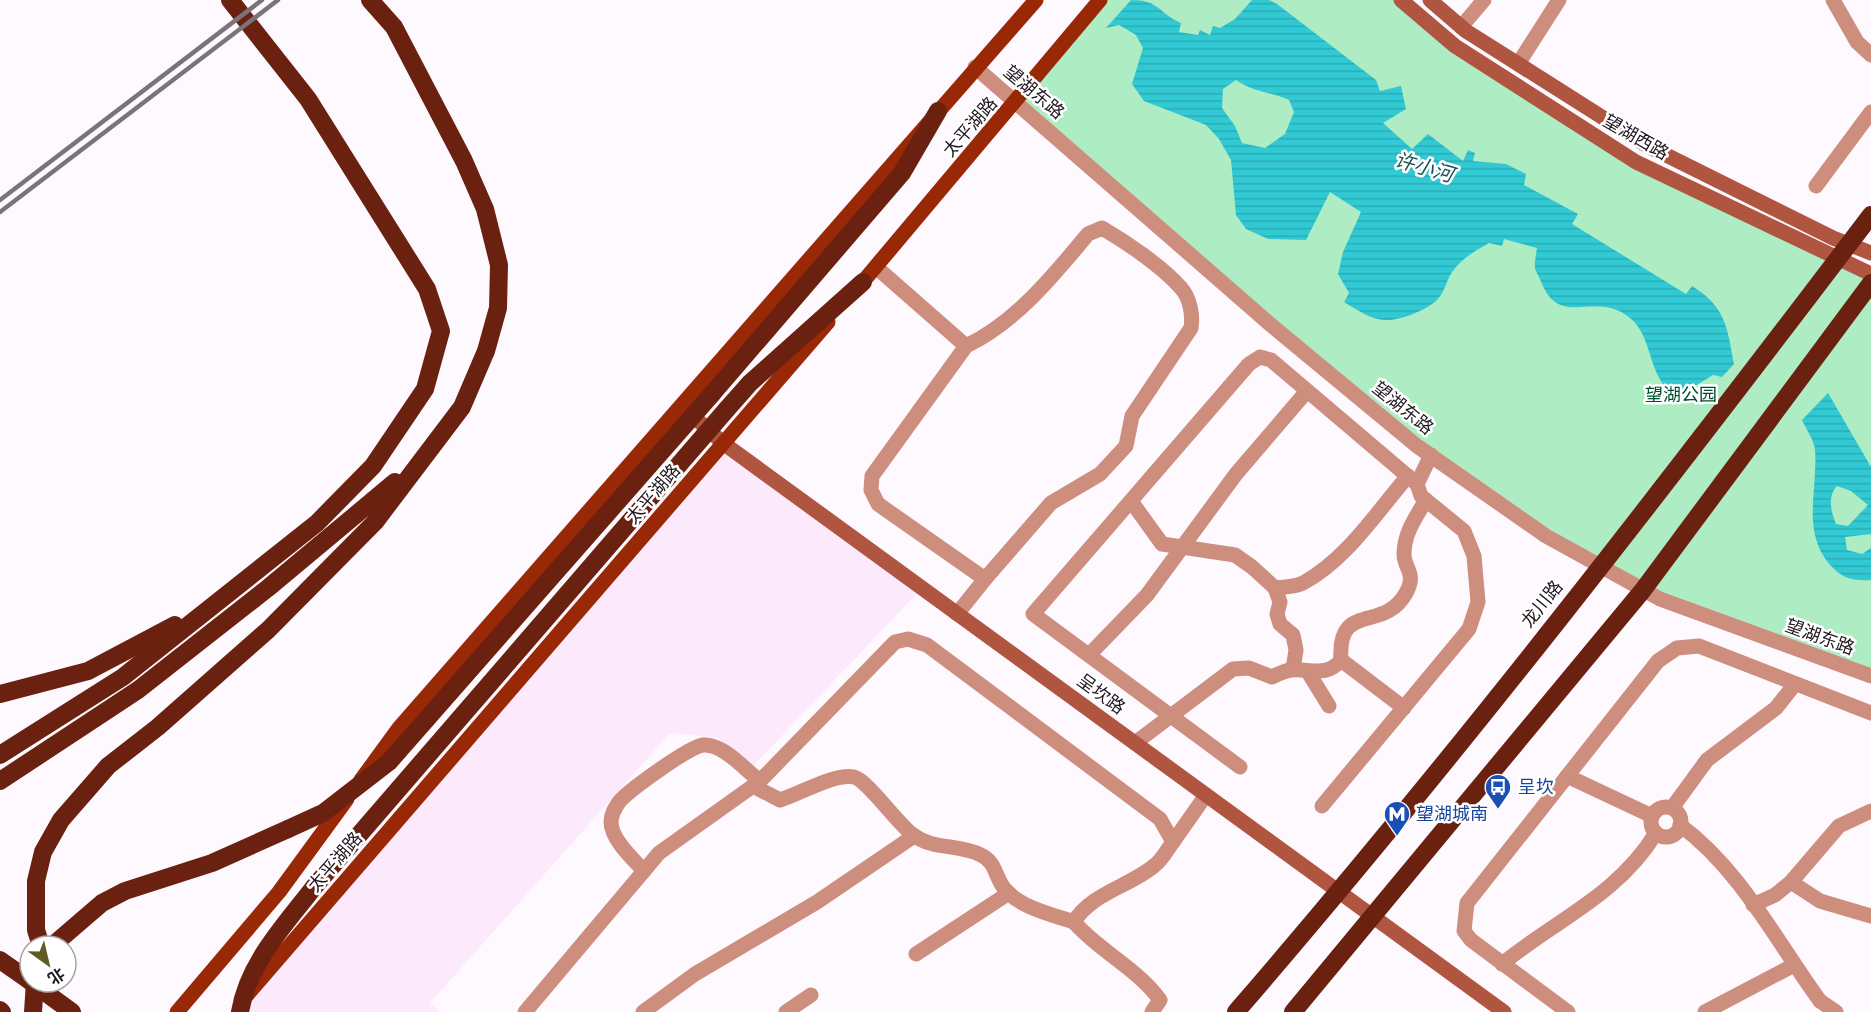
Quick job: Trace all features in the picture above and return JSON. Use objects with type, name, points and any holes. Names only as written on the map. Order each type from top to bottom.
[{"type":"highway","points":[[0,755],[123,677],[317,523],[373,466],[425,388],[441,331],[427,289],[308,99],[230,0]]},
{"type":"highway","points":[[37,934],[36,881],[43,852],[61,820],[108,766],[158,727],[268,630],[375,522],[462,407],[486,351],[498,308],[499,265],[485,209],[464,161],[394,27],[370,0]]},
{"type":"highway","points":[[66,934],[102,903],[125,891],[212,863],[323,813],[389,762],[712,394],[902,172],[939,111]]},
{"type":"highway","name":"龙川路","points":[[1236,1012],[1340,892],[1600,566],[1871,215]]},
{"type":"highway","points":[[240,1012],[243,994],[257,963],[314,887],[750,383],[863,282]]},
{"type":"highway","points":[[1293,1012],[1643,590],[1871,283]]},
{"type":"highway","points":[[0,781],[138,690],[380,497],[429,450]]},
{"type":"highway","points":[[0,694],[88,671],[217,604]]},
{"type":"highway","points":[[0,960],[18,972]]},
{"type":"highway","points":[[32,994],[33,1012]]},
{"type":"highway","points":[[48,994],[73,1012]]},
{"type":"highway","points":[[62,994],[73,1012]]},
{"type":"main road","name":"太平湖路","points":[[177,1012],[279,892],[399,728],[679,404],[1036,0]]},
{"type":"main road","name":"太平湖路","points":[[232,1012],[876,267],[1017,102],[1100,0]]},
{"type":"street","name":"望湖西路","points":[[1401,0],[1455,46],[1636,162],[1835,260],[1871,274]]},
{"type":"street","name":"望湖西路","points":[[1430,0],[1461,27],[1646,145],[1871,253]]},
{"type":"street","points":[[1461,27],[1484,0]]},
{"type":"street","points":[[1518,64],[1559,0]]},
{"type":"street","points":[[1833,0],[1857,42],[1871,55]]},
{"type":"street","name":"望湖东路","points":[[975,67],[1271,325],[1431,455],[1546,536],[1660,599],[1871,676]]},
{"type":"street","points":[[1816,186],[1871,112]]},
{"type":"street","points":[[957,614],[1051,504],[1100,474],[1126,446],[1132,416],[1191,328],[1192,317],[1182,289],[1126,243],[1102,228],[1088,234],[1026,303],[1002,324],[966,346],[872,476],[871,490],[878,504],[985,579]]},
{"type":"street","points":[[876,267],[966,346]]},
{"type":"street","points":[[1240,766],[1033,614],[1249,364],[1260,357],[1271,360],[1412,480],[1421,496],[1464,531],[1474,556],[1478,602],[1468,629],[1322,806]]},
{"type":"street","points":[[1089,655],[1147,595],[1236,474],[1307,391]]},
{"type":"street","name":"呈坎路","points":[[679,404],[723,443],[1374,916],[1502,1012]]},
{"type":"street","points":[[1275,588],[1300,585],[1324,569],[1412,480],[1431,455]]},
{"type":"street","points":[[1404,708],[1341,660],[1340,641],[1346,628],[1355,621],[1382,616],[1406,594],[1411,580],[1409,566],[1403,557],[1406,535],[1426,500]]},
{"type":"street","points":[[1131,501],[1162,544],[1180,548],[1210,549],[1236,555],[1275,588],[1280,602],[1277,614],[1280,624],[1293,635],[1300,671],[1329,706]]},
{"type":"street","points":[[525,1012],[659,853],[756,784],[895,642],[908,639],[927,645],[1160,819],[1173,842]]},
{"type":"street","points":[[1568,1012],[1471,940],[1464,931],[1467,903],[1658,661],[1677,648],[1699,646],[1871,713]]},
{"type":"street","points":[[1135,743],[1233,669],[1249,668],[1272,677],[1300,671],[1330,670],[1341,660]]},
{"type":"street","points":[[1672,808],[1707,760],[1776,708],[1795,684]]},
{"type":"street","points":[[644,871],[617,839],[611,825],[612,813],[620,800],[684,753],[703,745],[719,748],[756,784],[780,800],[840,777],[856,777],[866,784],[889,813],[926,844],[965,848],[984,856],[997,870],[1004,888],[1010,893],[1021,901],[1074,922],[1088,939],[1151,988],[1160,1000],[1152,1012]]},
{"type":"street","points":[[1567,776],[1652,816]]},
{"type":"street","points":[[1074,922],[1079,914],[1105,894],[1156,865],[1206,795]]},
{"type":"street","points":[[1658,808],[1672,808],[1679,815],[1680,825],[1671,836],[1656,833],[1651,825],[1652,816],[1658,808]]},
{"type":"street","points":[[1754,905],[1791,882],[1839,826],[1871,811]]},
{"type":"street","points":[[1680,825],[1698,838],[1725,867],[1820,1001],[1836,1012]]},
{"type":"street","points":[[1503,964],[1529,942],[1621,879],[1640,859],[1656,833]]},
{"type":"street","points":[[643,1012],[695,974],[817,902],[914,836]]},
{"type":"street","points":[[1791,882],[1820,901],[1871,916]]},
{"type":"street","points":[[916,954],[1010,893]]},
{"type":"street","points":[[1705,1012],[1794,965]]},
{"type":"street","points":[[786,1012],[811,995]]},
{"type":"shaded area","points":[[723,443],[922,588],[752,767],[718,738],[670,733],[430,1003],[440,1012],[232,1012]]},
{"type":"green space","name":"望湖公园","points":[[1100,0],[1401,0],[1636,162],[1871,274],[1871,676],[1660,599],[1417,446],[1017,102]]},
{"type":"water","name":"许小河","points":[[1131,0],[1154,5],[1181,23],[1179,32],[1198,35],[1200,30],[1210,35],[1213,26],[1220,28],[1235,19],[1252,0],[1269,0],[1277,4],[1376,80],[1380,91],[1401,86],[1406,109],[1383,123],[1412,149],[1428,134],[1463,161],[1468,150],[1475,153],[1473,161],[1506,164],[1526,174],[1524,185],[1578,214],[1572,224],[1686,294],[1692,286],[1703,294],[1712,302],[1723,319],[1734,364],[1722,377],[1713,375],[1687,391],[1674,395],[1658,376],[1642,333],[1635,323],[1614,309],[1569,307],[1559,304],[1550,298],[1536,271],[1537,248],[1504,239],[1502,246],[1489,243],[1464,259],[1452,272],[1440,297],[1422,310],[1393,320],[1377,319],[1362,313],[1344,302],[1349,293],[1338,274],[1343,252],[1361,212],[1330,192],[1306,240],[1268,239],[1246,229],[1236,215],[1231,160],[1219,139],[1206,125],[1144,101],[1132,84],[1143,48],[1136,35],[1119,25],[1106,28]],"holes":[[[1236,80],[1289,100],[1294,112],[1285,134],[1265,148],[1242,143],[1235,126],[1222,108],[1223,89]]]},
{"type":"water","points":[[1828,393],[1871,467],[1871,534],[1845,537],[1847,550],[1862,554],[1871,548],[1871,580],[1844,576],[1830,565],[1821,552],[1813,524],[1815,450],[1812,438],[1802,420]],"holes":[[[1837,486],[1851,491],[1868,505],[1848,526],[1836,524],[1831,504],[1834,490]]]},
{"type":"railway","points":[[0,200],[262,0]]},
{"type":"railway","points":[[0,212],[278,0]]},
{"type":"place","name":"呈坎","points":[[1498,810]]},
{"type":"place","name":"望湖城南","points":[[1397,837]]}]
